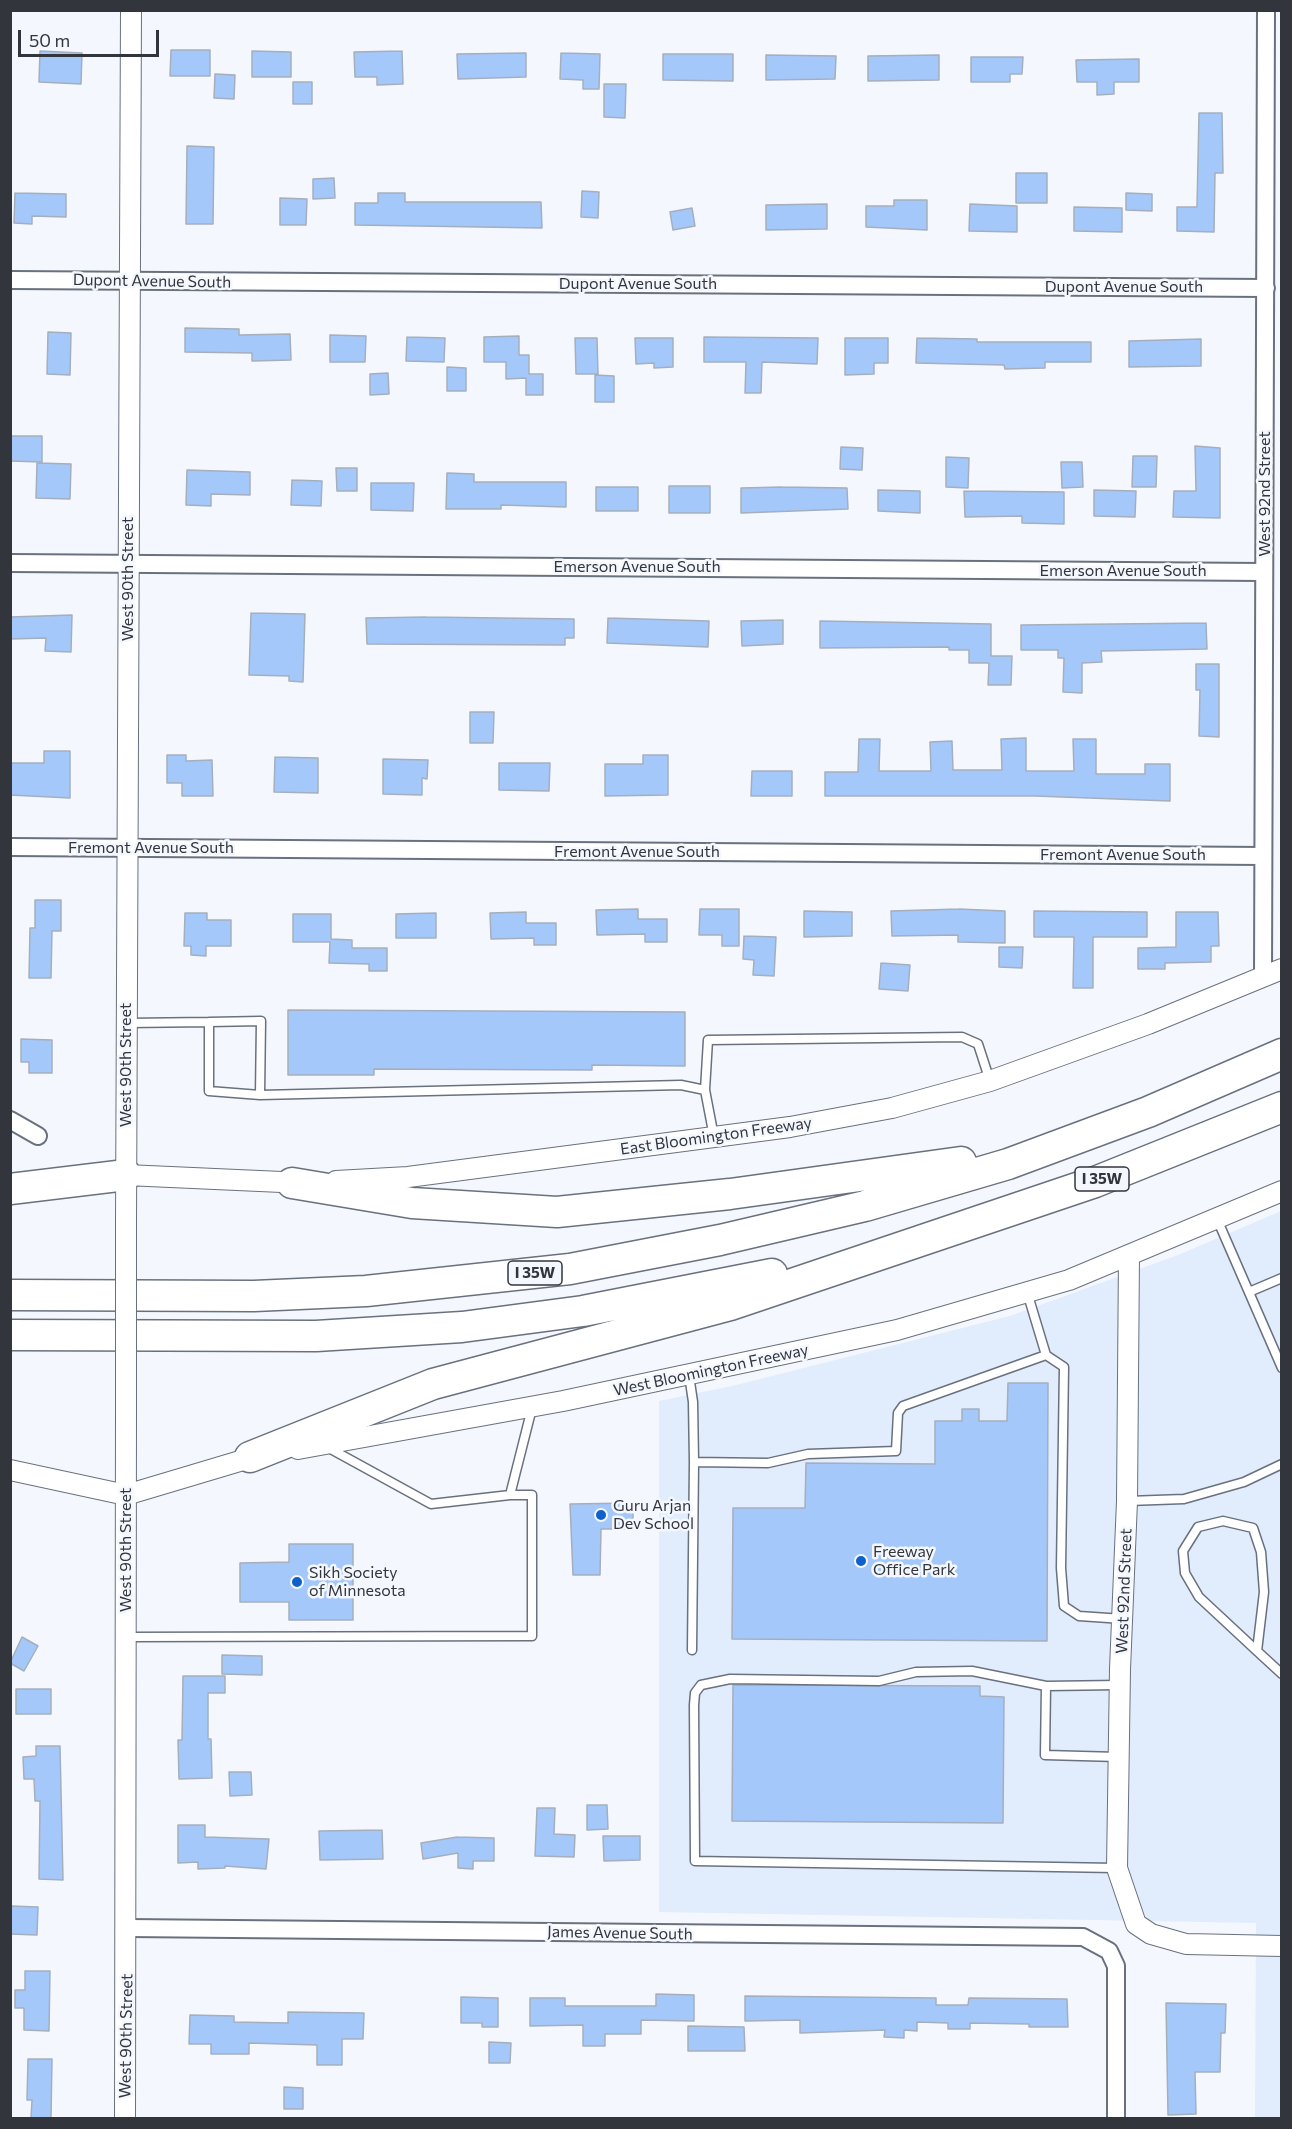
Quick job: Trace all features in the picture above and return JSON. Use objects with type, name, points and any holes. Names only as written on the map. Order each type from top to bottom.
[{"type":"highway","name":"I 35W","points":[[10,1295],[254,1296],[366,1291],[570,1269],[720,1240],[865,1206],[1044,1150],[1148,1112],[1281,1054]]},
{"type":"highway","name":"I 35W","points":[[10,1335],[316,1336],[462,1327],[583,1311],[746,1280],[918,1242],[1095,1182],[1281,1107]]},
{"type":"highway","points":[[292,1183],[412,1203],[557,1212],[730,1194],[1044,1150]]},
{"type":"highway","points":[[10,1189],[126,1175]]},
{"type":"highway","points":[[250,1457],[434,1384],[730,1305],[918,1242]]},
{"type":"street","name":"West 90th Street","points":[[125,2118],[131,10]]},
{"type":"street","name":"West 92nd Street","points":[[1263,977],[1266,10]]},
{"type":"street","name":"Dupont Avenue South","points":[[10,280],[1266,288]]},
{"type":"street","name":"Emerson Avenue South","points":[[10,563],[1264,572]]},
{"type":"street","name":"Fremont Avenue South","points":[[10,847],[1263,856]]},
{"type":"street","name":"East Bloomington Freeway","points":[[126,1175],[292,1183],[408,1177],[790,1127],[892,1108],[990,1081],[1148,1024],[1281,969]]},
{"type":"street","points":[[10,1120],[38,1136]]},
{"type":"street","name":"West Bloomington Freeway","points":[[126,1495],[250,1457],[689,1376],[897,1330],[1069,1280],[1281,1191]]},
{"type":"street","name":"West 92nd Street","points":[[1129,1255],[1127,1501],[1118,1756],[1117,1868],[1136,1924],[1151,1934],[1186,1944],[1281,1946]]},
{"type":"street","points":[[10,1470],[126,1495]]},
{"type":"street","name":"James Avenue South","points":[[127,1928],[1083,1937],[1109,1951],[1116,1970],[1116,2118]]},
{"type":"lane","points":[[127,1023],[261,1021],[260,1095]]},
{"type":"lane","points":[[209,1022],[209,1091],[260,1095],[681,1085],[705,1090]]},
{"type":"lane","points":[[714,1137],[705,1090],[708,1040],[962,1037],[978,1044],[990,1081]]},
{"type":"lane","points":[[1216,1218],[1281,1368]]},
{"type":"lane","points":[[1249,1292],[1281,1278]]},
{"type":"lane","points":[[1027,1292],[1046,1355],[1064,1367],[1060,1568],[1064,1606],[1079,1616],[1123,1619]]},
{"type":"lane","points":[[694,1462],[768,1462],[808,1454],[896,1451],[898,1413],[903,1406],[1046,1355]]},
{"type":"lane","points":[[689,1376],[693,1402],[694,1462],[692,1650]]},
{"type":"lane","points":[[510,1495],[533,1406]]},
{"type":"lane","points":[[127,1637],[532,1636],[532,1495],[510,1495],[431,1504],[322,1444]]},
{"type":"lane","points":[[1127,1501],[1184,1499],[1244,1482],[1281,1464]]},
{"type":"lane","points":[[1257,1651],[1264,1592],[1262,1552],[1253,1528],[1223,1521],[1198,1527],[1184,1551],[1185,1573],[1198,1597],[1281,1674]]},
{"type":"lane","points":[[1117,1868],[695,1862],[694,1705],[695,1693],[701,1685],[730,1679],[879,1681],[916,1672],[972,1671],[1046,1686],[1120,1685]]},
{"type":"lane","points":[[1046,1686],[1045,1755],[1118,1756]]},
{"type":"shaded area","points":[[1281,1211],[1281,2118],[1255,2118],[1256,1923],[659,1912],[659,1401],[732,1386],[1010,1316],[1178,1255]]},
{"type":"building","points":[[171,50],[210,50],[210,76],[170,76]]},
{"type":"building","points":[[40,51],[82,53],[81,84],[39,82]]},
{"type":"building","points":[[252,51],[291,52],[291,77],[252,77]]},
{"type":"building","points":[[402,51],[403,84],[377,85],[377,77],[355,77],[354,52]]},
{"type":"building","points":[[526,53],[526,77],[458,79],[457,54]]},
{"type":"building","points":[[561,53],[600,54],[599,89],[583,89],[583,80],[560,79]]},
{"type":"building","points":[[663,54],[733,54],[733,81],[663,80]]},
{"type":"building","points":[[766,55],[836,56],[835,79],[766,80]]},
{"type":"building","points":[[939,55],[939,80],[868,81],[868,56]]},
{"type":"building","points":[[971,57],[1023,57],[1022,74],[1010,74],[1010,82],[971,82]]},
{"type":"building","points":[[1139,59],[1139,82],[1114,82],[1114,94],[1097,95],[1097,82],[1077,82],[1076,60]]},
{"type":"building","points":[[215,74],[235,75],[234,99],[214,98]]},
{"type":"building","points":[[293,82],[312,82],[312,104],[293,104]]},
{"type":"building","points":[[604,84],[626,84],[625,118],[604,117]]},
{"type":"building","points":[[1199,113],[1222,113],[1223,173],[1215,173],[1214,232],[1177,231],[1177,207],[1197,207]]},
{"type":"building","points":[[187,146],[214,147],[213,224],[186,224]]},
{"type":"building","points":[[1016,173],[1047,173],[1047,203],[1016,203]]},
{"type":"building","points":[[334,178],[335,198],[313,199],[313,179]]},
{"type":"building","points":[[582,191],[599,192],[598,218],[581,217]]},
{"type":"building","points":[[15,193],[66,194],[66,217],[32,216],[32,224],[14,223]]},
{"type":"building","points":[[378,193],[405,193],[405,202],[541,202],[542,228],[355,225],[355,203],[378,203]]},
{"type":"building","points":[[1126,193],[1152,194],[1152,211],[1126,210]]},
{"type":"building","points":[[280,198],[307,199],[306,225],[280,225]]},
{"type":"building","points":[[894,200],[927,200],[927,230],[866,227],[866,206],[894,206]]},
{"type":"building","points":[[827,204],[827,229],[766,230],[766,205]]},
{"type":"building","points":[[970,204],[1017,206],[1017,232],[969,231]]},
{"type":"building","points":[[1074,207],[1122,208],[1122,232],[1074,231]]},
{"type":"building","points":[[692,208],[695,226],[673,230],[670,212]]},
{"type":"building","points":[[185,328],[239,329],[239,335],[290,334],[291,360],[252,361],[252,353],[185,352]]},
{"type":"building","points":[[48,332],[71,333],[70,375],[47,374]]},
{"type":"building","points":[[330,335],[366,336],[365,362],[330,362]]},
{"type":"building","points":[[519,336],[519,355],[529,355],[529,374],[543,374],[543,395],[526,395],[526,378],[506,379],[506,362],[484,362],[484,337]]},
{"type":"building","points":[[407,337],[445,338],[444,362],[406,361]]},
{"type":"building","points":[[704,337],[818,338],[817,364],[762,362],[761,393],[745,393],[746,362],[704,362]]},
{"type":"building","points":[[575,338],[597,338],[598,374],[576,374]]},
{"type":"building","points":[[635,338],[673,338],[673,367],[654,368],[654,363],[636,364]]},
{"type":"building","points":[[845,338],[888,338],[888,363],[874,363],[874,374],[845,375]]},
{"type":"building","points":[[917,338],[977,339],[977,342],[1091,342],[1091,362],[1045,362],[1045,368],[1005,369],[1004,365],[916,363]]},
{"type":"building","points":[[1201,339],[1201,366],[1129,367],[1129,341]]},
{"type":"building","points":[[447,367],[466,368],[466,391],[447,391]]},
{"type":"building","points":[[388,373],[389,394],[370,395],[370,374]]},
{"type":"building","points":[[595,375],[614,376],[614,402],[595,402]]},
{"type":"building","points":[[10,436],[42,436],[42,462],[10,461]]},
{"type":"building","points":[[1195,446],[1220,448],[1220,518],[1173,517],[1174,491],[1196,491]]},
{"type":"building","points":[[841,447],[863,448],[862,470],[840,469]]},
{"type":"building","points":[[1133,456],[1157,456],[1156,487],[1132,487]]},
{"type":"building","points":[[946,457],[969,458],[968,488],[946,487]]},
{"type":"building","points":[[1061,462],[1082,462],[1083,487],[1062,488]]},
{"type":"building","points":[[37,463],[71,464],[70,499],[36,498]]},
{"type":"building","points":[[336,468],[357,468],[357,491],[337,491]]},
{"type":"building","points":[[187,470],[250,472],[250,495],[211,494],[211,506],[186,505]]},
{"type":"building","points":[[447,473],[474,474],[474,482],[566,482],[566,507],[501,505],[501,509],[446,509]]},
{"type":"building","points":[[292,480],[322,481],[321,506],[291,505]]},
{"type":"building","points":[[371,483],[414,483],[413,511],[371,510]]},
{"type":"building","points":[[669,486],[710,486],[710,513],[669,513]]},
{"type":"building","points":[[596,487],[638,487],[638,511],[596,511]]},
{"type":"building","points":[[741,488],[847,488],[848,509],[741,513]]},
{"type":"building","points":[[878,490],[920,491],[920,513],[878,511]]},
{"type":"building","points":[[1094,490],[1136,491],[1135,517],[1094,516]]},
{"type":"building","points":[[964,491],[1064,492],[1064,524],[1022,523],[1022,516],[965,517]]},
{"type":"building","points":[[251,613],[305,614],[303,682],[289,681],[289,676],[249,675]]},
{"type":"building","points":[[72,615],[71,652],[45,651],[46,638],[10,639],[10,617]]},
{"type":"building","points":[[366,618],[574,619],[574,638],[565,638],[565,645],[367,644]]},
{"type":"building","points":[[608,618],[709,621],[708,647],[607,643]]},
{"type":"building","points":[[783,620],[783,644],[742,646],[741,621]]},
{"type":"building","points":[[820,621],[991,624],[991,656],[1012,656],[1011,685],[988,685],[989,663],[969,663],[969,650],[949,650],[949,647],[820,648]]},
{"type":"building","points":[[1206,623],[1207,649],[1101,651],[1102,662],[1082,663],[1082,693],[1063,692],[1064,658],[1058,658],[1058,650],[1021,650],[1021,625]]},
{"type":"building","points":[[1196,664],[1219,664],[1219,737],[1199,736],[1200,690],[1196,690]]},
{"type":"building","points":[[470,712],[494,712],[493,743],[470,743]]},
{"type":"building","points":[[1026,738],[1026,771],[1074,771],[1073,739],[1096,739],[1096,774],[1145,774],[1145,764],[1170,764],[1170,801],[1035,796],[825,796],[825,772],[858,772],[859,739],[880,739],[879,771],[931,771],[930,742],[952,741],[953,770],[1002,770],[1001,739]]},
{"type":"building","points":[[44,751],[70,751],[70,798],[10,795],[10,763],[44,763]]},
{"type":"building","points":[[167,755],[186,755],[186,761],[212,760],[213,796],[182,796],[182,783],[167,783]]},
{"type":"building","points":[[643,755],[668,755],[668,795],[605,796],[605,764],[643,764]]},
{"type":"building","points":[[275,757],[318,758],[318,793],[274,792]]},
{"type":"building","points":[[383,759],[428,760],[427,779],[422,778],[422,795],[383,794]]},
{"type":"building","points":[[499,763],[550,763],[549,791],[499,790]]},
{"type":"building","points":[[752,771],[792,771],[792,796],[751,796]]},
{"type":"building","points":[[35,900],[61,900],[61,931],[52,931],[51,978],[29,978],[30,928],[35,928]]},
{"type":"building","points":[[638,909],[638,919],[667,919],[667,942],[645,942],[645,934],[597,935],[596,910]]},
{"type":"building","points":[[700,909],[739,909],[739,946],[722,946],[722,935],[699,935]]},
{"type":"building","points":[[959,909],[1005,911],[1005,943],[958,942],[958,935],[892,936],[891,911]]},
{"type":"building","points":[[804,911],[852,912],[852,936],[804,937]]},
{"type":"building","points":[[1034,911],[1147,912],[1147,937],[1093,937],[1093,988],[1073,988],[1074,937],[1034,937]]},
{"type":"building","points":[[526,912],[526,923],[556,923],[556,945],[534,945],[534,938],[491,939],[490,913]]},
{"type":"building","points":[[1176,912],[1218,912],[1219,946],[1211,946],[1211,962],[1165,963],[1165,969],[1138,969],[1138,948],[1176,947]]},
{"type":"building","points":[[185,913],[207,913],[207,920],[231,920],[231,946],[206,946],[206,956],[191,955],[191,946],[184,946]]},
{"type":"building","points":[[436,913],[436,938],[396,938],[396,914]]},
{"type":"building","points":[[293,914],[331,914],[331,939],[352,940],[352,948],[387,948],[387,971],[369,971],[369,964],[329,963],[330,942],[293,942]]},
{"type":"building","points":[[744,936],[776,937],[774,976],[753,975],[754,960],[743,959]]},
{"type":"building","points":[[999,947],[1023,947],[1022,968],[999,967]]},
{"type":"building","points":[[881,963],[910,965],[908,991],[879,989]]},
{"type":"building","points":[[288,1010],[685,1012],[685,1066],[592,1065],[592,1070],[374,1069],[374,1075],[288,1075]]},
{"type":"building","points":[[21,1039],[52,1040],[52,1073],[29,1073],[29,1062],[21,1062]]},
{"type":"building","name":"Freeway Office Park","points":[[1008,1383],[1048,1383],[1047,1641],[732,1639],[733,1508],[805,1508],[806,1463],[935,1464],[935,1421],[962,1421],[962,1409],[979,1409],[979,1421],[1007,1421]]},
{"type":"building","name":"Guru Arjan Dev School","points":[[633,1503],[633,1529],[601,1529],[600,1575],[573,1575],[570,1504]]},
{"type":"building","name":"Sikh Society of Minnesota","points":[[289,1544],[353,1544],[353,1620],[289,1620],[289,1602],[240,1602],[240,1563],[289,1562]]},
{"type":"building","points":[[22,1637],[38,1646],[24,1671],[10,1663]]},
{"type":"building","points":[[222,1655],[262,1656],[262,1675],[222,1674]]},
{"type":"building","points":[[183,1676],[225,1676],[225,1693],[208,1693],[208,1739],[211,1739],[212,1778],[179,1779],[178,1740],[182,1740]]},
{"type":"building","points":[[733,1685],[980,1686],[980,1696],[1004,1697],[1003,1823],[732,1821]]},
{"type":"building","points":[[16,1689],[51,1689],[51,1714],[16,1714]]},
{"type":"building","points":[[36,1746],[60,1746],[63,1880],[39,1879],[40,1801],[35,1801],[34,1779],[24,1779],[23,1757],[36,1756]]},
{"type":"building","points":[[229,1772],[251,1772],[252,1795],[230,1796]]},
{"type":"building","points":[[587,1805],[607,1805],[608,1829],[587,1830]]},
{"type":"building","points":[[537,1808],[555,1808],[554,1834],[575,1835],[574,1857],[535,1856]]},
{"type":"building","points":[[178,1825],[205,1825],[205,1837],[269,1839],[266,1869],[225,1866],[225,1868],[198,1869],[198,1862],[178,1863]]},
{"type":"building","points":[[382,1830],[383,1859],[320,1860],[319,1831]]},
{"type":"building","points":[[603,1836],[640,1836],[640,1860],[604,1861]]},
{"type":"building","points":[[457,1837],[494,1838],[494,1861],[473,1861],[473,1869],[458,1868],[458,1853],[423,1859],[421,1843]]},
{"type":"building","points":[[11,1906],[38,1907],[37,1935],[10,1934]]},
{"type":"building","points":[[25,1971],[50,1971],[49,2031],[24,2030],[24,2008],[15,2008],[15,1990],[25,1990]]},
{"type":"building","points":[[656,1994],[694,1995],[694,2021],[641,2020],[641,2034],[605,2034],[605,2046],[583,2046],[583,2025],[530,2026],[530,1998],[565,1998],[565,2006],[656,2006]]},
{"type":"building","points":[[745,1996],[936,1998],[936,2005],[968,2005],[969,1998],[1067,1999],[1068,2027],[970,2023],[970,2029],[948,2029],[948,2023],[917,2022],[917,2031],[904,2030],[904,2038],[884,2037],[885,2030],[800,2033],[800,2020],[745,2021]]},
{"type":"building","points":[[461,1997],[498,1998],[498,2027],[482,2027],[482,2023],[461,2023]]},
{"type":"building","points":[[1166,2003],[1226,2004],[1225,2033],[1221,2033],[1220,2072],[1195,2072],[1196,2114],[1168,2115]]},
{"type":"building","points":[[288,2012],[364,2013],[363,2039],[342,2039],[342,2065],[317,2065],[317,2045],[249,2043],[249,2054],[211,2054],[211,2044],[189,2044],[190,2015],[234,2016],[234,2022],[288,2023]]},
{"type":"building","points":[[688,2026],[744,2027],[745,2051],[688,2051]]},
{"type":"building","points":[[489,2042],[511,2043],[510,2063],[489,2063]]},
{"type":"building","points":[[28,2059],[52,2059],[51,2118],[31,2118],[32,2100],[27,2100]]},
{"type":"building","points":[[284,2087],[303,2088],[303,2109],[284,2109]]},
{"type":"place","name":"Guru Arjan Dev School","points":[[601,1515]]},
{"type":"place","name":"Freeway Office Park","points":[[861,1561]]},
{"type":"place","name":"Sikh Society of Minnesota","points":[[297,1582]]}]
